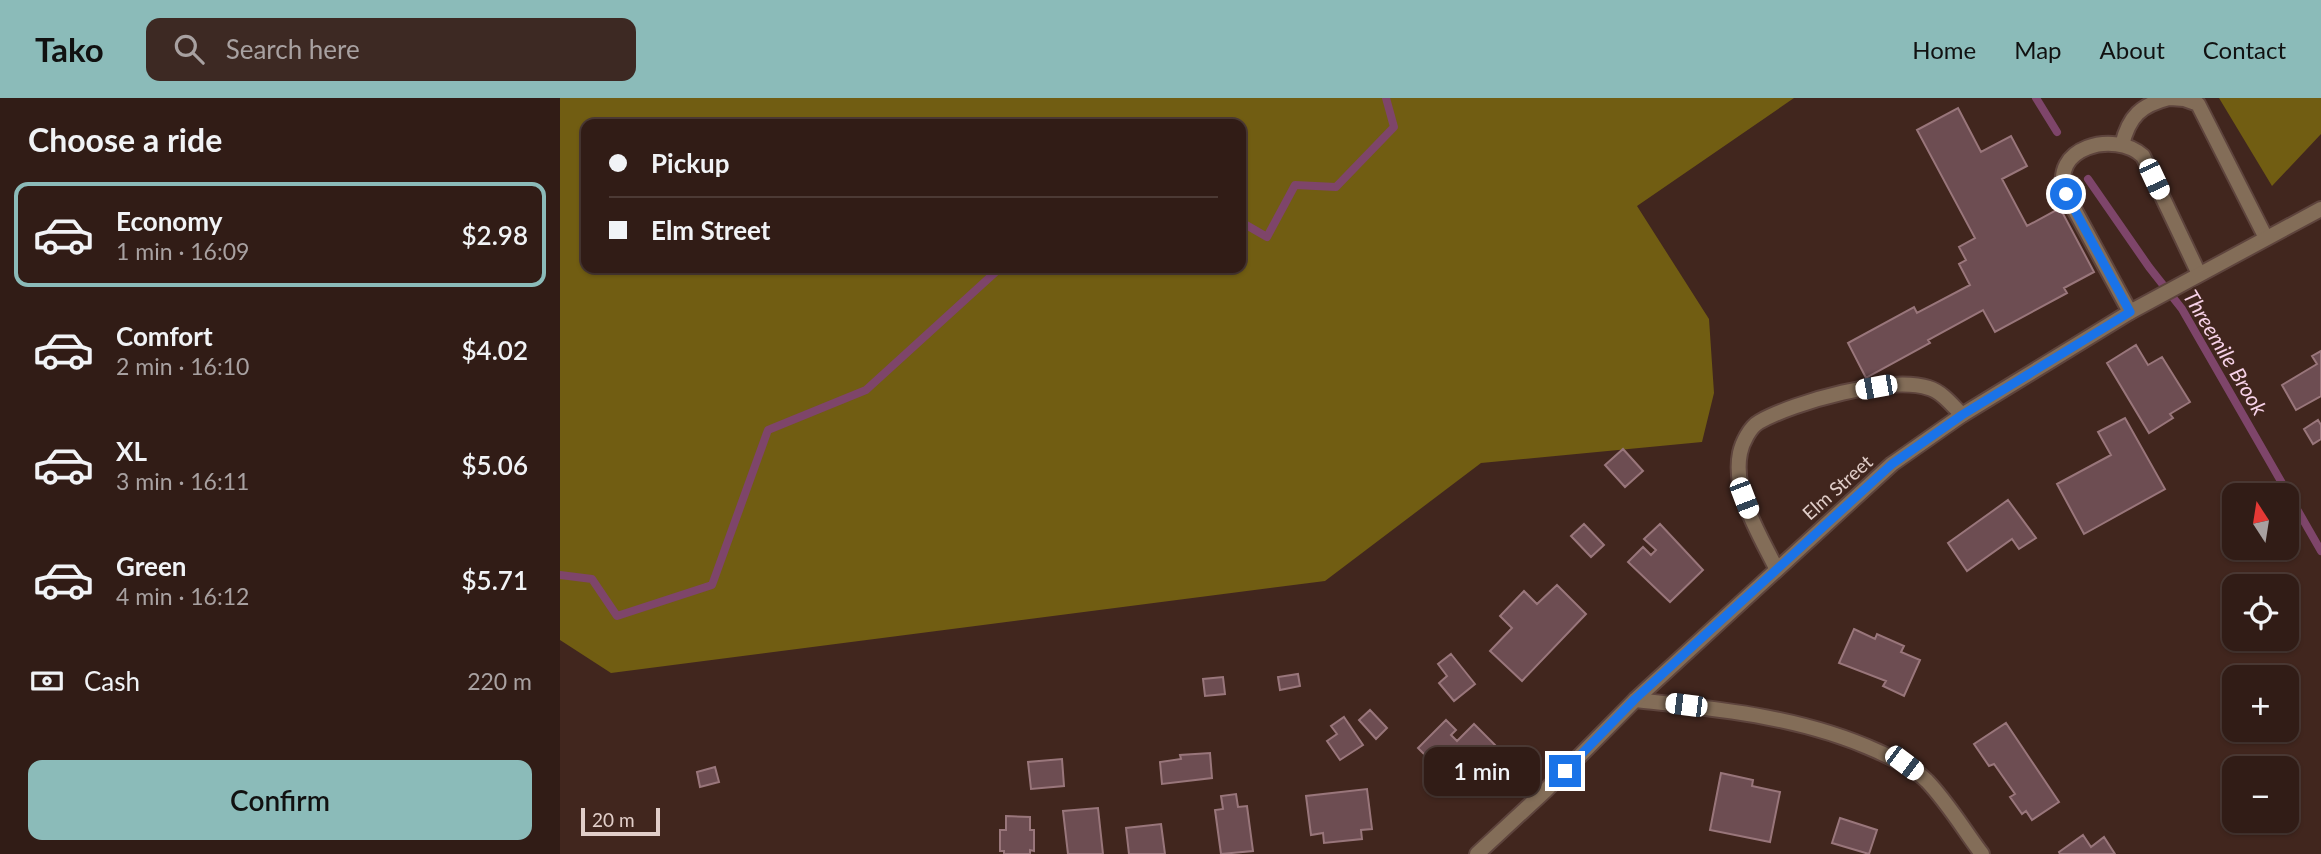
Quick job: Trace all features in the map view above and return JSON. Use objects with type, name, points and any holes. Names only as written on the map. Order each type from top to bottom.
[{"type":"street","points":[[2122,145],[2126,127],[2152,102],[2169,98],[2185,99],[2198,104],[2266,238]]},
{"type":"street","points":[[2130,312],[2066,194],[2062,174],[2071,156],[2090,147],[2122,145],[2133,147],[2143,156],[2199,274]]},
{"type":"street","name":"Elm Street","points":[[1477,854],[1546,790],[1635,699],[1892,464],[1962,415],[2130,312],[2321,209]]},
{"type":"street","points":[[1776,568],[1744,498],[1740,477],[1740,453],[1746,436],[1756,423],[1820,397],[1912,384],[1936,391],[1962,415]]},
{"type":"street","points":[[1635,699],[1737,711],[1799,723],[1853,740],[1904,763],[1926,780],[1982,854]]},
{"type":"shaded area","points":[[560,98],[1794,98],[1637,206],[1709,319],[1714,393],[1702,442],[1481,463],[1325,581],[611,673],[560,640]]},
{"type":"shaded area","points":[[2219,98],[2321,98],[2321,134],[2272,186]]},
{"type":"building","points":[[1958,108],[1981,152],[2011,136],[2027,166],[2002,179],[2027,226],[2060,208],[2094,272],[2064,288],[2067,293],[1995,332],[1983,310],[1866,378],[1848,343],[1914,307],[1917,313],[1970,285],[1959,264],[1966,260],[1959,247],[1975,238],[1917,130]]},
{"type":"building","points":[[2136,345],[2148,365],[2162,357],[2190,402],[2170,414],[2173,418],[2149,433],[2107,363]]},
{"type":"building","points":[[2321,351],[2321,396],[2296,410],[2282,385],[2317,364],[2312,356]]},
{"type":"building","points":[[2125,418],[2165,489],[2084,534],[2057,484],[2111,455],[2098,432]]},
{"type":"building","points":[[2318,420],[2321,425],[2321,439],[2313,444],[2304,429]]},
{"type":"building","points":[[1623,449],[1643,471],[1625,487],[1605,465]]},
{"type":"building","points":[[2008,500],[2036,538],[2019,549],[2012,539],[1967,571],[1948,543]]},
{"type":"building","points":[[1584,524],[1604,545],[1591,557],[1571,536]]},
{"type":"building","points":[[1660,524],[1703,570],[1670,602],[1628,562],[1643,547],[1651,555],[1656,550],[1644,539]]},
{"type":"building","points":[[1557,585],[1586,614],[1522,681],[1490,651],[1512,628],[1500,616],[1524,591],[1537,604]]},
{"type":"building","points":[[1854,629],[1875,639],[1877,634],[1904,646],[1901,652],[1920,660],[1904,696],[1883,686],[1886,681],[1839,663]]},
{"type":"building","points":[[1451,654],[1475,684],[1454,701],[1439,683],[1447,676],[1438,664]]},
{"type":"building","points":[[1298,674],[1300,686],[1280,690],[1278,677]]},
{"type":"building","points":[[1223,677],[1225,694],[1205,696],[1203,679]]},
{"type":"building","points":[[1370,710],[1387,728],[1376,739],[1359,720]]},
{"type":"building","points":[[1344,717],[1363,745],[1340,760],[1327,741],[1337,734],[1331,726]]},
{"type":"building","points":[[1446,720],[1456,730],[1451,735],[1457,741],[1474,724],[1495,745],[1483,756],[1490,763],[1476,777],[1466,768],[1442,793],[1425,776],[1435,765],[1418,748]]},
{"type":"building","points":[[2006,723],[2059,802],[2032,820],[2026,811],[2022,814],[2010,797],[2015,794],[1994,764],[1989,766],[1974,744]]},
{"type":"building","points":[[1210,753],[1212,778],[1162,784],[1160,762],[1181,759],[1180,755]]},
{"type":"building","points":[[1062,759],[1064,786],[1031,789],[1028,762]]},
{"type":"building","points":[[715,767],[719,782],[700,787],[697,772]]},
{"type":"building","points":[[1721,773],[1753,780],[1752,786],[1780,792],[1770,842],[1710,830]]},
{"type":"building","points":[[1367,789],[1372,829],[1361,830],[1362,839],[1324,843],[1323,833],[1311,835],[1306,796]]},
{"type":"building","points":[[1236,794],[1238,807],[1247,806],[1253,851],[1221,854],[1215,810],[1223,809],[1221,796]]},
{"type":"building","points":[[1098,808],[1103,854],[1068,854],[1063,811]]},
{"type":"building","points":[[1006,816],[1030,817],[1030,830],[1034,830],[1034,851],[1030,850],[1030,854],[1004,854],[1004,851],[1000,851],[1000,830],[1006,830]]},
{"type":"building","points":[[1840,818],[1877,830],[1869,854],[1832,843]]},
{"type":"building","points":[[1161,824],[1165,854],[1129,854],[1126,828]]},
{"type":"building","points":[[2083,835],[2091,847],[2104,837],[2115,854],[2060,854],[2059,852]]},
{"type":"waterway","points":[[1246,225],[1267,237],[1295,185],[1336,187],[1394,127],[1386,98]]},
{"type":"waterway","name":"Threemile Brook","points":[[2036,98],[2057,132]]},
{"type":"waterway","name":"Threemile Brook","points":[[2088,179],[2149,267],[2182,309],[2321,551]]},
{"type":"waterway","points":[[560,575],[592,579],[617,616],[712,585],[768,430],[866,390],[995,273]]},
{"type":"route","points":[[1565,771],[1635,699],[1892,464],[1962,415],[2130,312],[2066,194]]}]
